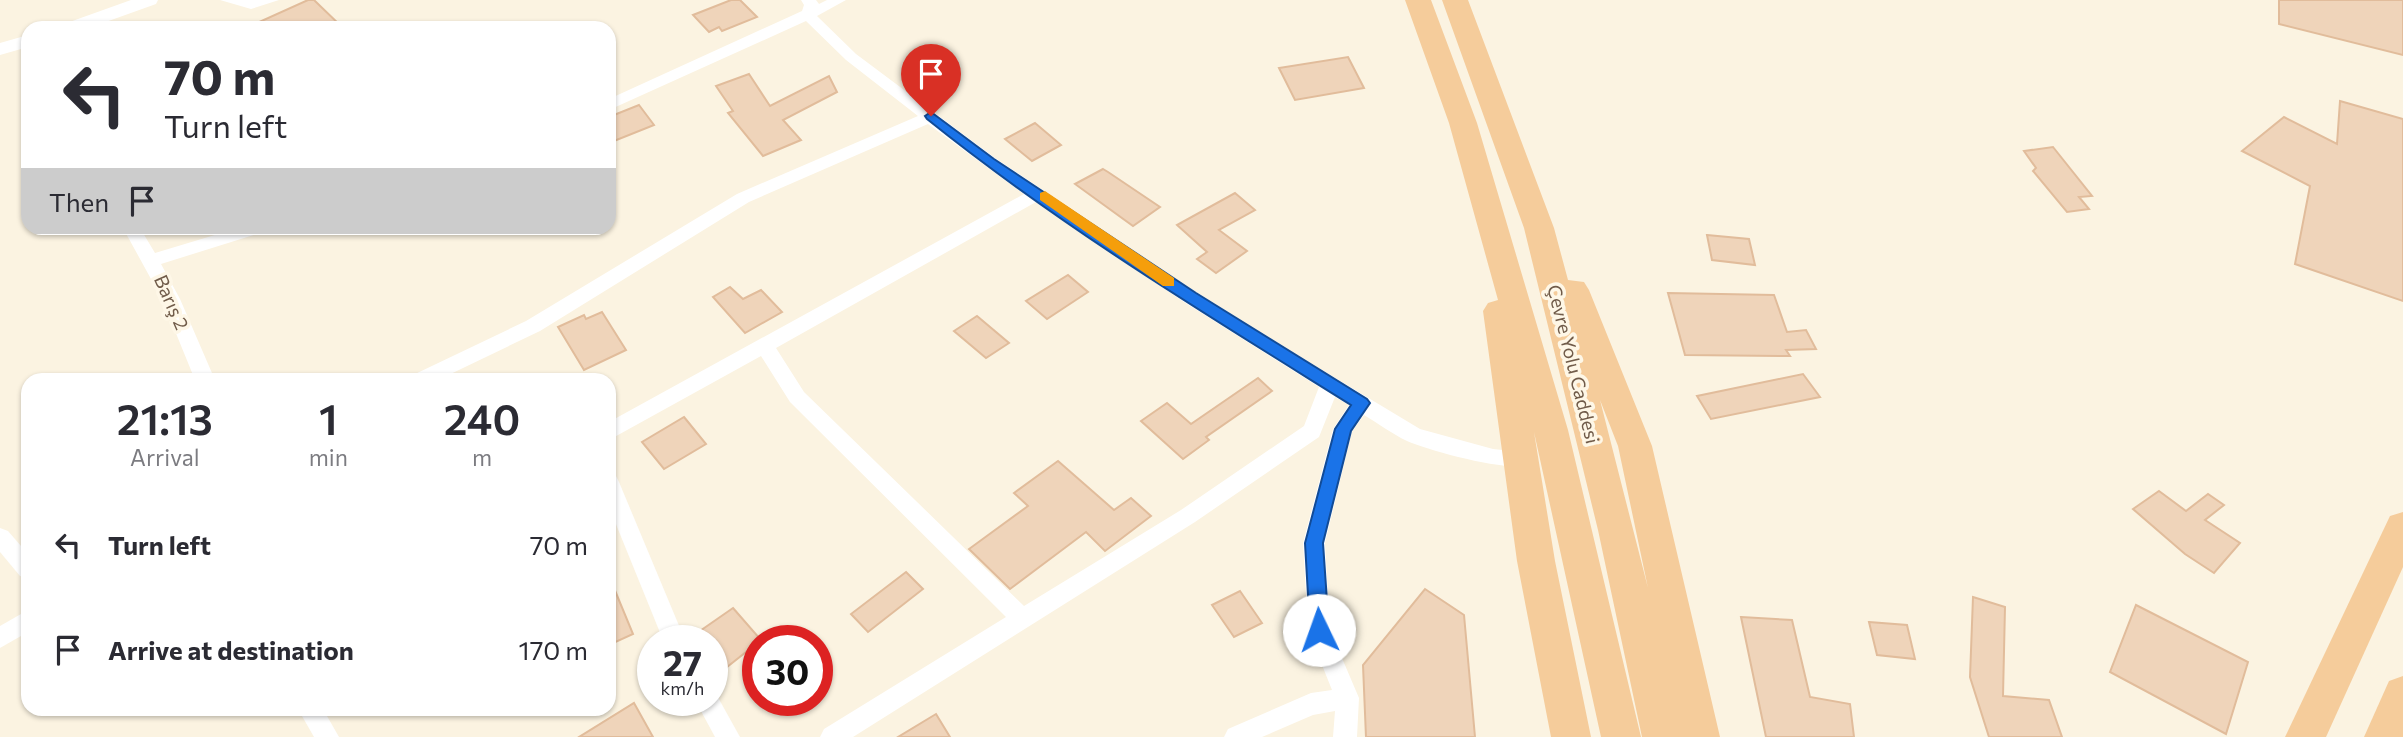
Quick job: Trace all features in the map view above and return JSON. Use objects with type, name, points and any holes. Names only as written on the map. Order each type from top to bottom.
[{"type":"highway","name":"Çevre Yolu Caddesi","points":[[1418,0],[1464,123],[1551,430],[1621,737]]},
{"type":"highway","name":"Çevre Yolu Caddesi","points":[[1455,0],[1539,228],[1616,530],[1662,737]]},
{"type":"highway","points":[[1494,228],[1493,275],[1523,459],[1536,561],[1571,737]]},
{"type":"highway","points":[[1539,228],[1570,282],[1635,446],[1700,737]]},
{"type":"highway","points":[[2305,737],[2403,527]]},
{"type":"highway","points":[[2384,737],[2403,694]]},
{"type":"street","points":[[93,21],[149,0]]},
{"type":"street","points":[[227,0],[251,5],[272,0]]},
{"type":"street","points":[[616,102],[808,7],[839,0]]},
{"type":"street","points":[[808,7],[851,57],[989,162],[1039,192],[1190,297],[1413,435],[1493,457],[1523,459]]},
{"type":"street","points":[[0,49],[21,43]]},
{"type":"street","points":[[435,373],[533,326],[743,198],[931,116]]},
{"type":"street","points":[[616,428],[1039,192]]},
{"type":"street","name":"Barış 2","points":[[137,235],[153,260],[202,373]]},
{"type":"street","points":[[153,260],[234,235]]},
{"type":"street","points":[[765,346],[797,397],[1023,619]]},
{"type":"street","points":[[832,737],[1188,516],[1312,431],[1330,384]]},
{"type":"street","points":[[1345,737],[1347,698],[1319,630],[1314,543],[1343,429],[1362,403]]},
{"type":"street","points":[[616,499],[668,625]]},
{"type":"street","points":[[0,537],[21,561]]},
{"type":"street","points":[[0,638],[21,624]]},
{"type":"street","points":[[1236,737],[1311,704],[1347,698]]},
{"type":"street","points":[[314,716],[327,737]]},
{"type":"street","points":[[716,716],[728,737]]},
{"type":"building","points":[[308,0],[314,0],[336,21],[262,21]]},
{"type":"building","points":[[731,0],[740,0],[757,17],[722,31],[719,27],[709,32],[693,15]]},
{"type":"building","points":[[2279,0],[2403,0],[2403,55],[2279,24]]},
{"type":"building","points":[[1348,57],[1364,88],[1295,100],[1279,68]]},
{"type":"building","points":[[749,74],[770,106],[829,76],[837,92],[783,120],[801,140],[763,156],[728,113],[733,111],[716,86]]},
{"type":"building","points":[[2340,101],[2403,119],[2403,301],[2295,264],[2310,186],[2242,151],[2284,117],[2337,144]]},
{"type":"building","points":[[639,105],[654,125],[616,140],[616,114]]},
{"type":"building","points":[[1035,123],[1061,145],[1032,161],[1005,139]]},
{"type":"building","points":[[2053,147],[2092,196],[2079,197],[2089,209],[2067,212],[2033,171],[2036,168],[2024,151]]},
{"type":"building","points":[[1103,169],[1160,207],[1133,226],[1075,184]]},
{"type":"building","points":[[1235,193],[1255,210],[1219,230],[1247,251],[1216,273],[1197,259],[1207,252],[1177,225]]},
{"type":"building","points":[[1707,235],[1749,239],[1755,265],[1712,260]]},
{"type":"building","points":[[1068,275],[1088,292],[1047,319],[1026,301]]},
{"type":"building","points":[[730,287],[743,299],[761,290],[782,312],[745,333],[713,297]]},
{"type":"building","points":[[1668,293],[1774,295],[1787,332],[1806,330],[1816,349],[1786,350],[1790,356],[1685,355]]},
{"type":"building","points":[[602,312],[626,350],[584,370],[558,327],[584,315],[586,319]]},
{"type":"building","points":[[977,316],[1009,343],[986,358],[954,331]]},
{"type":"building","points":[[1803,374],[1820,397],[1711,419],[1697,396]]},
{"type":"building","points":[[1258,378],[1272,391],[1206,437],[1209,440],[1183,459],[1141,421],[1167,403],[1191,424]]},
{"type":"building","points":[[684,417],[706,444],[664,469],[642,442]]},
{"type":"building","points":[[1058,461],[1114,510],[1131,498],[1151,516],[1105,551],[1086,532],[1010,589],[969,549],[1028,506],[1014,493]]},
{"type":"building","points":[[2159,491],[2186,511],[2208,494],[2224,505],[2205,520],[2240,543],[2214,573],[2185,554],[2133,509]]},
{"type":"building","points":[[906,572],[923,589],[868,632],[851,614]]},
{"type":"building","points":[[1425,589],[1464,615],[1475,737],[1366,737],[1363,665]]},
{"type":"building","points":[[1240,591],[1262,623],[1234,637],[1212,605]]},
{"type":"building","points":[[616,593],[633,634],[616,642]]},
{"type":"building","points":[[1973,597],[2005,607],[2003,696],[2049,700],[2062,737],[1989,737],[1970,677]]},
{"type":"building","points":[[2136,605],[2248,662],[2226,734],[2110,672]]},
{"type":"building","points":[[733,608],[748,625],[742,625],[742,655],[728,666],[728,625],[709,625]]},
{"type":"building","points":[[1741,617],[1792,620],[1810,697],[1850,704],[1854,737],[1766,737]]},
{"type":"building","points":[[1869,622],[1907,625],[1915,659],[1877,655]]},
{"type":"building","points":[[634,703],[637,716],[641,716],[653,737],[579,737],[613,716]]},
{"type":"building","points":[[936,714],[950,737],[898,737]]},
{"type":"slow traffic","points":[[1045,196],[1169,282]]},
{"type":"route","points":[[931,116],[989,162],[1039,192],[1190,297],[1362,403],[1343,429],[1314,543],[1319,630]]}]
